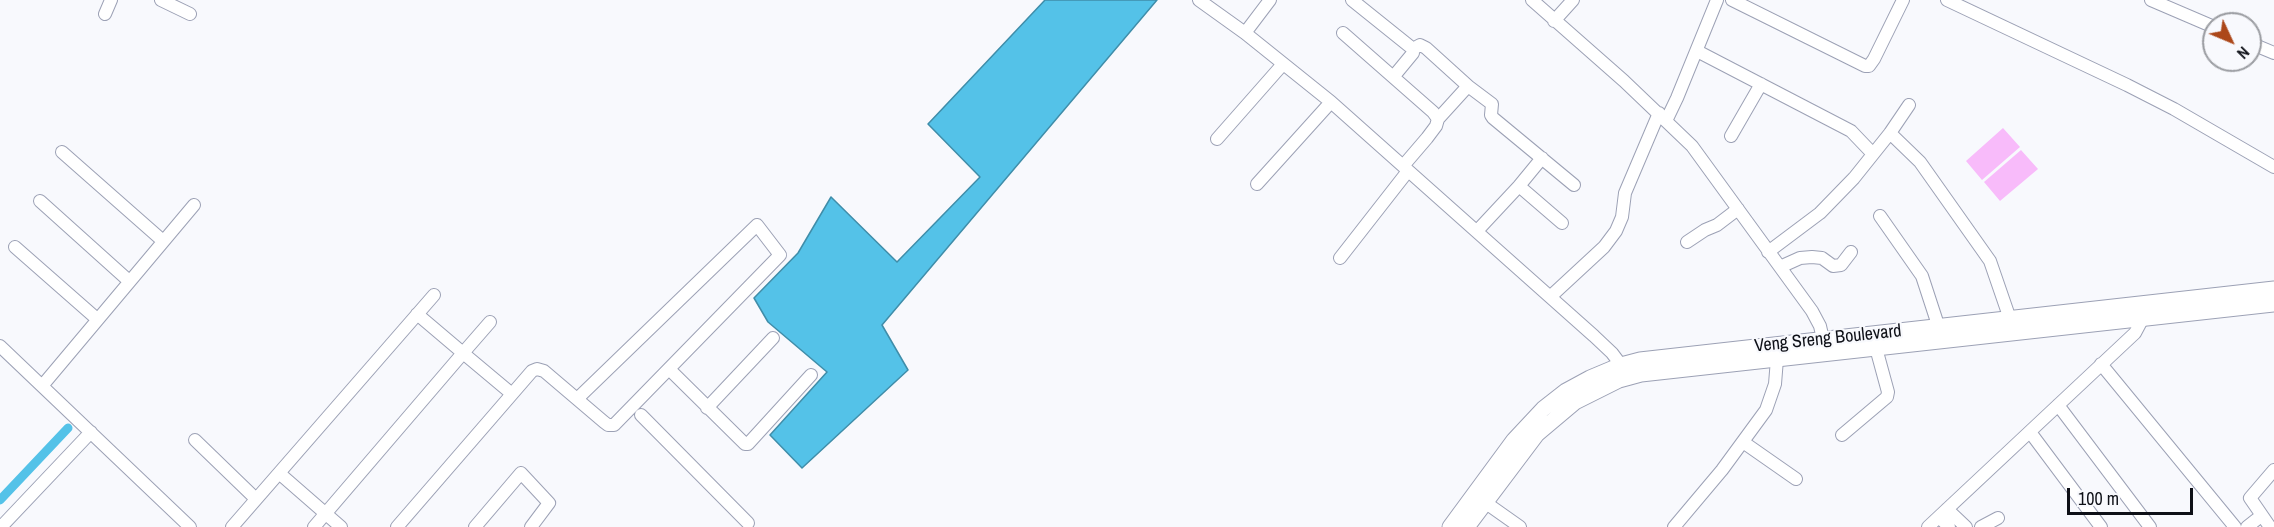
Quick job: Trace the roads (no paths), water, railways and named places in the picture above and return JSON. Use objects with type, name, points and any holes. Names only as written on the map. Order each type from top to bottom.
[{"type":"main road","name":"Veng Sreng Boulevard","points":[[1450,527],[1538,434],[1575,402],[1598,389],[1641,374],[1777,359],[1825,346],[1875,348],[2142,311],[2274,289]]},
{"type":"main road","name":"Veng Sreng Boulevard","points":[[1467,527],[1479,498],[1514,440],[1543,409],[1574,387],[1621,365],[1640,360],[1825,346],[2010,319],[2274,304]]},
{"type":"street","points":[[105,14],[111,0]]},
{"type":"street","points":[[161,0],[190,14]]},
{"type":"street","points":[[1199,0],[1245,33],[1331,102],[1600,341],[1621,365]]},
{"type":"street","points":[[1245,33],[1270,0]]},
{"type":"street","points":[[1353,0],[1413,49]]},
{"type":"street","points":[[1532,0],[1692,146],[1812,311],[1820,326],[1825,346]]},
{"type":"street","points":[[1554,21],[1573,0]]},
{"type":"street","points":[[1550,297],[1604,247],[1616,231],[1622,217],[1625,192],[1697,51],[1717,0]]},
{"type":"street","points":[[1732,0],[1865,66],[1869,66],[1874,59],[1902,0]]},
{"type":"street","points":[[1947,0],[2174,109],[2274,167]]},
{"type":"street","points":[[2151,0],[2202,22]]},
{"type":"street","points":[[1343,33],[1394,76],[1438,119]]},
{"type":"street","points":[[1394,76],[1413,53],[1413,49],[1420,45],[1426,48],[1468,86],[1492,104],[1491,116],[1493,118],[1574,185]]},
{"type":"street","points":[[1697,51],[1851,131],[1873,154]]},
{"type":"street","points":[[1217,139],[1283,64]]},
{"type":"street","points":[[1731,136],[1761,84]]},
{"type":"street","points":[[1340,258],[1436,126],[1438,119],[1468,86]]},
{"type":"street","points":[[1257,184],[1331,102]]},
{"type":"street","points":[[1768,252],[1820,213],[1873,154],[1909,105]]},
{"type":"street","points":[[1890,133],[1920,162],[1990,261],[2010,319]]},
{"type":"street","points":[[62,152],[163,241]]},
{"type":"street","points":[[1477,231],[1542,158]]},
{"type":"street","points":[[1519,186],[1562,224]]},
{"type":"street","points":[[39,201],[129,281]]},
{"type":"street","points":[[42,386],[194,205]]},
{"type":"street","points":[[1687,242],[1717,225],[1738,209]]},
{"type":"street","points":[[1880,216],[1922,276],[1938,328]]},
{"type":"street","points":[[397,527],[532,371],[537,369],[544,371],[577,399],[608,425],[614,425],[780,255],[756,225],[577,399]]},
{"type":"street","points":[[15,247],[97,319]]},
{"type":"street","points":[[1780,267],[1800,258],[1812,257],[1822,258],[1833,266],[1841,265],[1851,252]]},
{"type":"street","points":[[232,527],[434,295]]},
{"type":"street","points":[[1928,527],[2135,333],[2142,311]]},
{"type":"street","points":[[417,314],[512,394]]},
{"type":"street","points":[[315,527],[490,322]]},
{"type":"street","points":[[707,408],[773,338]]},
{"type":"street","points":[[0,346],[190,527]]},
{"type":"street","points":[[1842,435],[1887,397],[1888,392],[1875,348]]},
{"type":"street","points":[[1674,527],[1743,442],[1771,399],[1777,359]]},
{"type":"street","points":[[2101,364],[2235,527]]},
{"type":"street","points":[[669,369],[745,444],[748,444],[811,375]]},
{"type":"street","points":[[2058,405],[2150,527]]},
{"type":"street","points":[[642,415],[744,525],[752,522],[760,527]]},
{"type":"street","points":[[1,527],[91,432]]},
{"type":"street","points":[[2030,432],[2101,527]]},
{"type":"street","points":[[195,440],[256,499]]},
{"type":"street","points":[[1743,442],[1796,479]]},
{"type":"street","points":[[2270,527],[2250,498],[2274,470]]},
{"type":"street","points":[[279,472],[341,527]]},
{"type":"street","points":[[475,527],[520,473],[549,503],[531,527]]},
{"type":"street","points":[[1479,498],[1520,527]]},
{"type":"street","points":[[1943,513],[1949,527]]},
{"type":"street","points":[[1943,513],[1966,527]]},
{"type":"street","points":[[2247,527],[2261,516]]},
{"type":"street","points":[[1981,527],[1998,518]]},
{"type":"water","points":[[1045,0],[1157,0],[882,325],[908,370],[802,468],[770,435],[827,372],[768,322],[754,298],[798,253],[831,197],[897,262],[980,177],[928,124]]},
{"type":"waterway","points":[[0,500],[68,428]]}]
